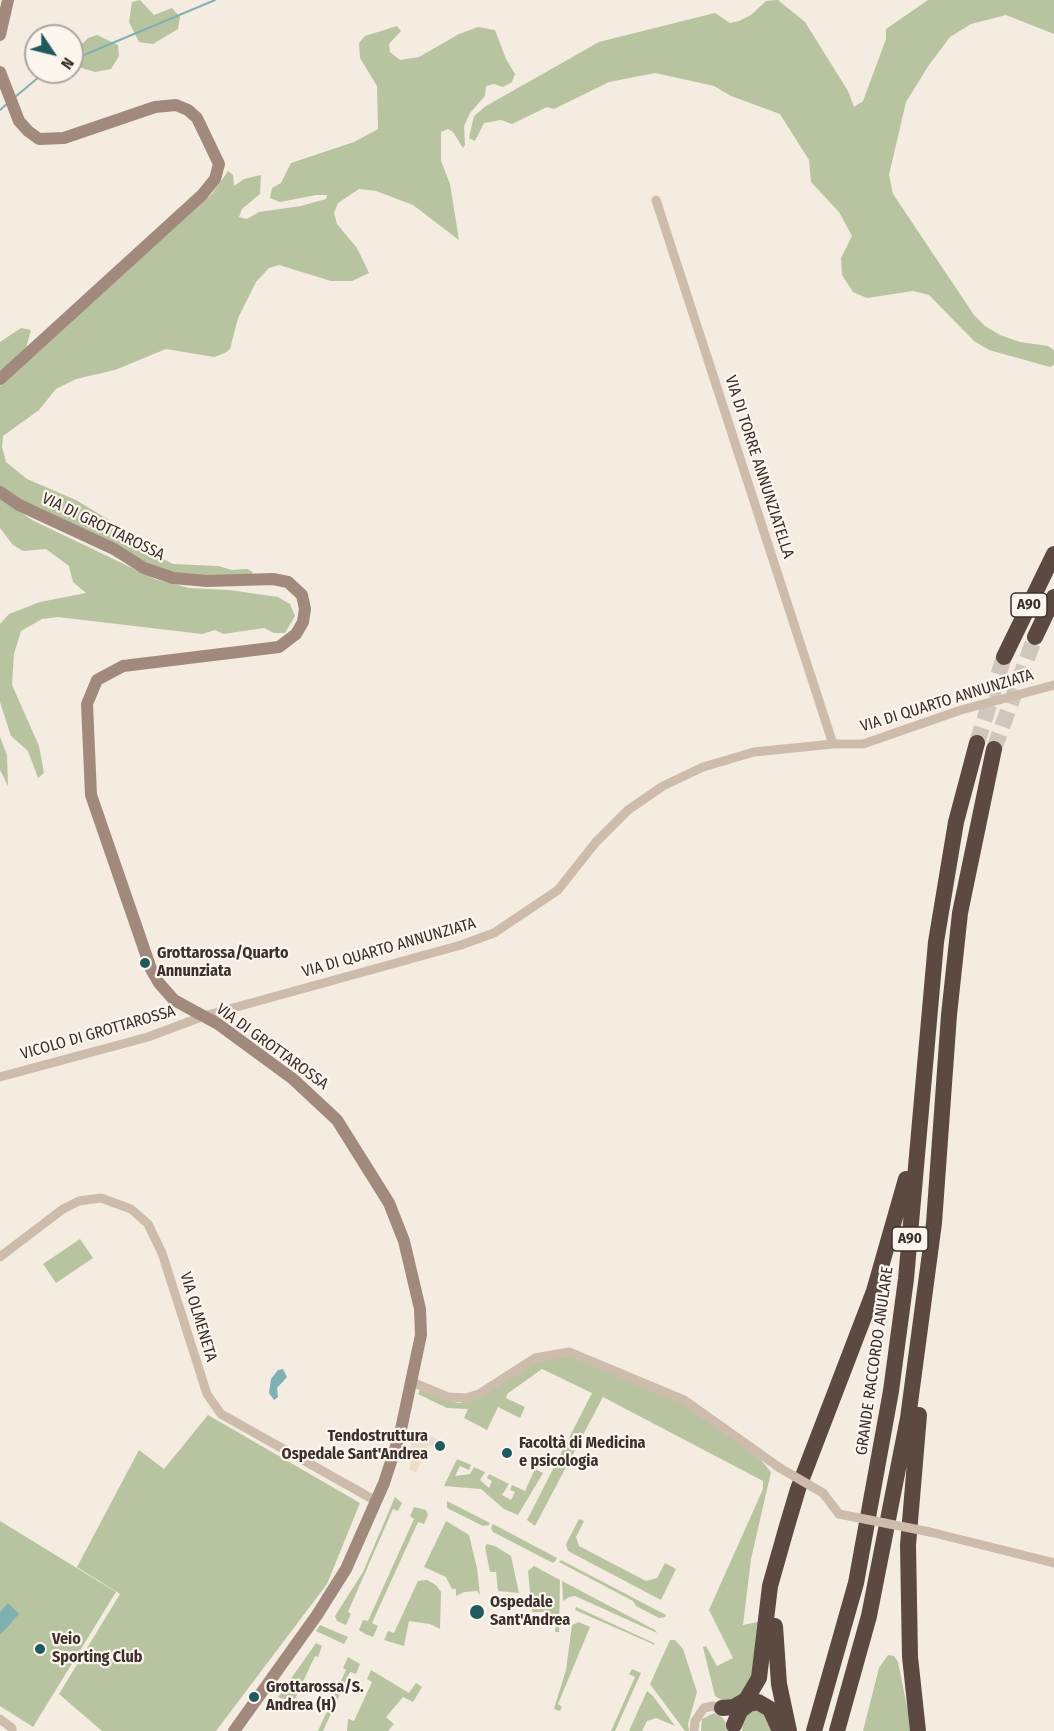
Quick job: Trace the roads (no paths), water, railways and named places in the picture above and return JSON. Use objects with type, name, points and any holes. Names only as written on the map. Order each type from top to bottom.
[{"type":"highway","name":"A90","points":[[1004,657],[1054,554]]},
{"type":"highway","name":"A90","points":[[1035,637],[1054,597]]},
{"type":"highway","name":"GRANDE RACCORDO ANULARE","points":[[814,1731],[856,1583],[880,1458],[906,1279],[936,942],[956,822],[977,743]]},
{"type":"highway","name":"A90","points":[[837,1731],[869,1617],[908,1418],[934,1223],[949,1015],[960,912],[994,749]]},
{"type":"highway","points":[[722,1708],[734,1707],[746,1700],[759,1678],[770,1586],[798,1489],[874,1291],[903,1195],[921,1108]]},
{"type":"highway","points":[[918,1731],[909,1657],[908,1545],[917,1430],[931,1322],[934,1223]]},
{"type":"highway","points":[[782,1548],[775,1607],[775,1640],[779,1684],[789,1731]]},
{"type":"highway","points":[[735,1728],[740,1711],[749,1704],[758,1702],[771,1709],[780,1731]]},
{"type":"street","points":[[0,35],[8,0]]},
{"type":"street","points":[[0,72],[15,112],[32,135],[51,140],[81,134],[155,107],[180,106],[191,112],[201,123],[216,154],[219,168],[215,179],[202,195],[0,379]]},
{"type":"street","name":"VIA DI TORRE ANNUNZIATELLA","points":[[656,200],[833,744]]},
{"type":"street","name":"VIA DI GROTTAROSSA","points":[[0,492],[19,505],[114,549],[144,568],[173,578],[207,581],[273,579],[288,582],[302,595],[305,609],[303,622],[289,642],[268,650],[123,666],[97,680],[87,704],[91,795],[151,969],[166,994],[204,1016],[292,1079],[325,1107],[360,1153],[389,1203],[404,1241],[420,1309],[421,1335],[412,1382],[400,1434],[376,1501],[346,1569],[327,1602],[234,1731]]},
{"type":"street","name":"VIA DI QUARTO ANNUNZIATA","points":[[204,1016],[462,945],[494,933],[558,890],[616,821],[663,786],[703,767],[754,752],[833,744],[863,744],[961,710],[1054,685]]},
{"type":"street","name":"VICOLO DI GROTTAROSSA","points":[[0,1077],[148,1037],[204,1016]]},
{"type":"street","name":"VIA OLMENETA","points":[[0,1257],[63,1209],[79,1201],[101,1198],[131,1209],[148,1224],[162,1253],[207,1394],[221,1414],[376,1501]]},
{"type":"street","points":[[412,1382],[442,1395],[466,1398],[479,1394],[535,1358],[569,1352],[684,1400],[780,1468],[823,1493],[839,1514],[930,1532],[1054,1563]]},
{"type":"street","points":[[694,1731],[695,1721],[704,1708],[713,1706],[722,1708],[735,1728]]},
{"type":"street","points":[[0,1719],[12,1731]]},
{"type":"water","points":[[283,1369],[287,1377],[277,1388],[278,1397],[274,1400],[269,1393],[271,1379],[278,1370]]},
{"type":"water","points":[[8,1603],[19,1614],[0,1635],[0,1612]]},
{"type":"waterway","points":[[84,55],[215,0]]},
{"type":"waterway","points":[[15,97],[31,84]]},
{"type":"waterway","points":[[0,110],[8,103]]},
{"type":"tunnel","points":[[994,749],[1035,637]]},
{"type":"tunnel","points":[[977,743],[1004,657]]},
{"type":"place","name":"Grottarossa/Quarto Annunziata","points":[[145,963]]},
{"type":"place","name":"Tendostruttura Ospedale Sant'Andrea","points":[[440,1446]]},
{"type":"place","name":"Facoltà di Medicina e psicologia","points":[[507,1453]]},
{"type":"place","name":"Ospedale Sant'Andrea","points":[[477,1612]]},
{"type":"place","name":"Veio Sporting Club","points":[[40,1649]]},
{"type":"place","name":"Grottarossa/S. Andrea (H)","points":[[254,1697]]}]
